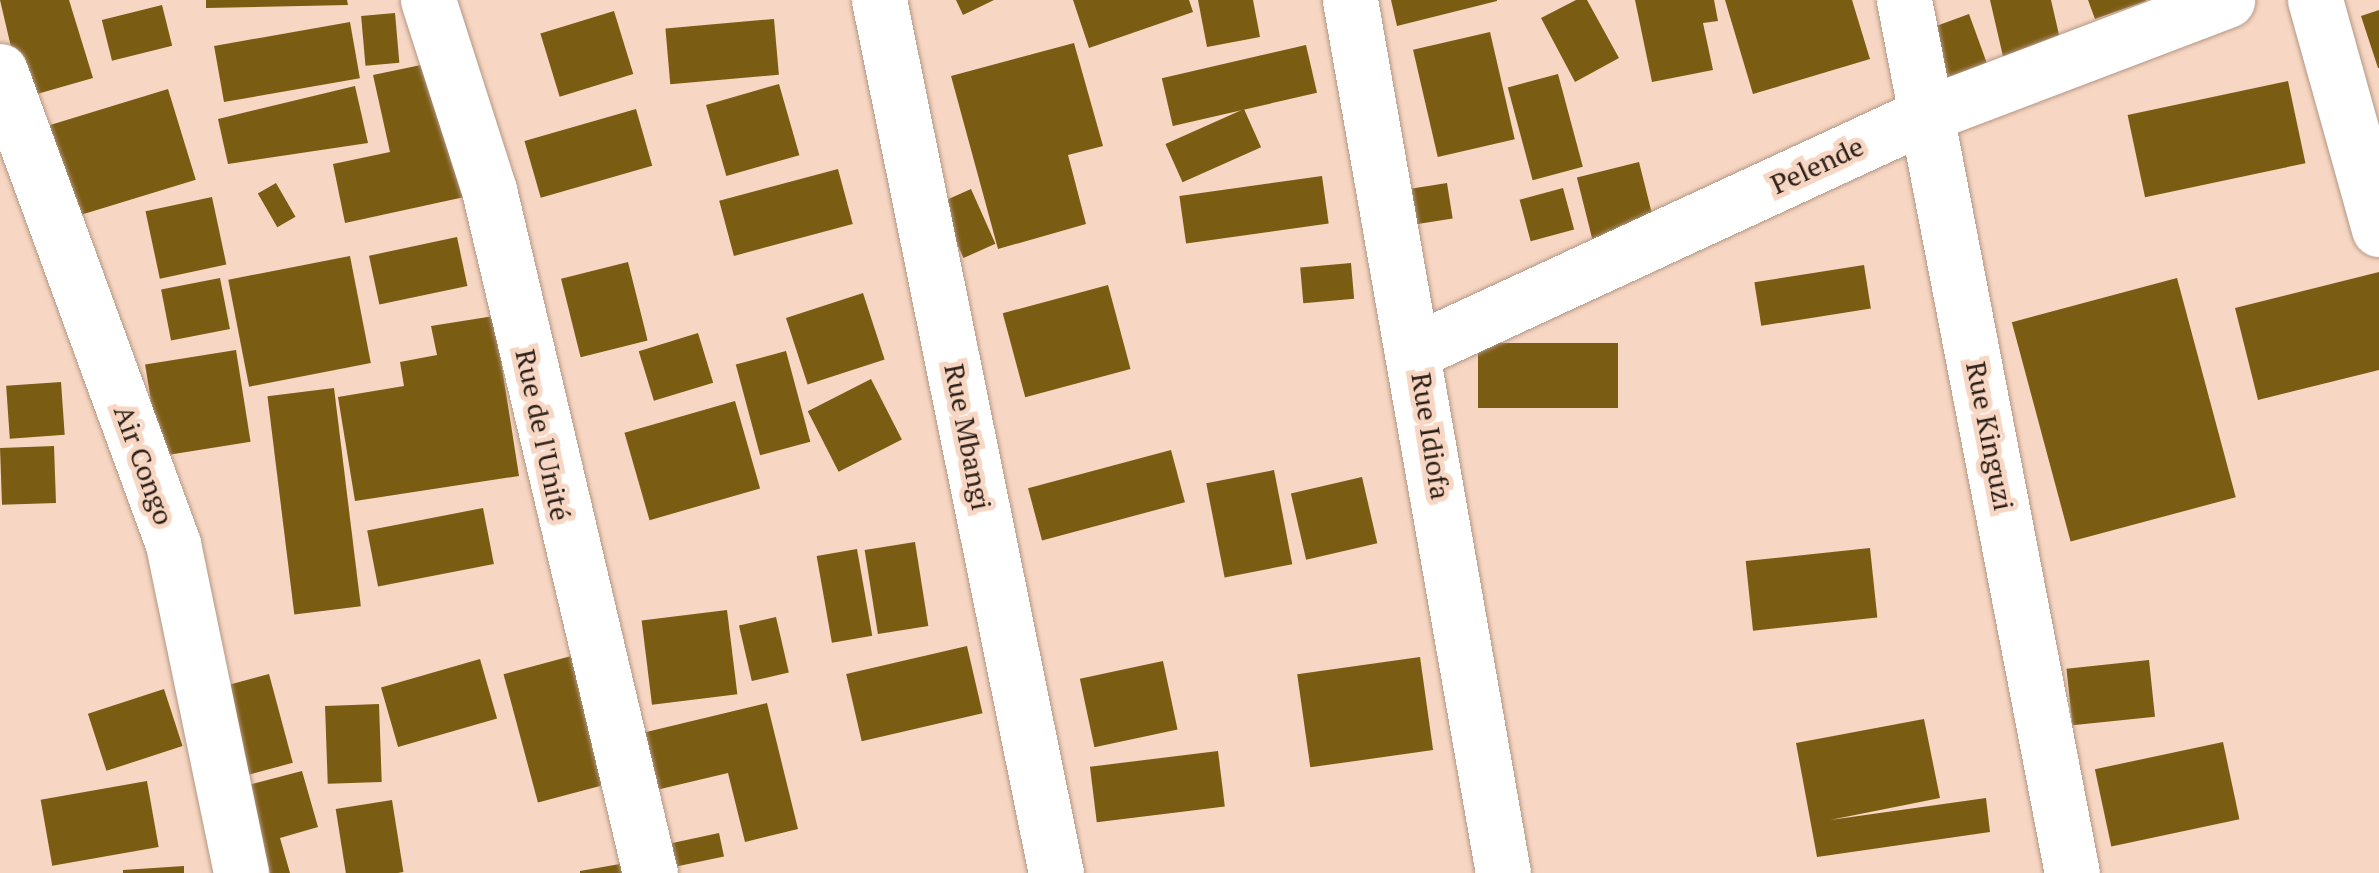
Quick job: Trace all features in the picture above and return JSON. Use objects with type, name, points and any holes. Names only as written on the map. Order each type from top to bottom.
[{"type":"street","name":"Rue de l'Unité","points":[[428,0],[489,190],[650,873]]},
{"type":"street","name":"Rue Mbangi","points":[[879,0],[1056,873]]},
{"type":"street","name":"Rue Idiofa","points":[[1350,0],[1417,350],[1504,873]]},
{"type":"street","name":"Rue Kinguzi","points":[[1904,0],[1930,113],[2072,873]]},
{"type":"street","name":"Pelende","points":[[1417,350],[1930,113],[2227,0]]},
{"type":"street","points":[[2315,0],[2379,229]]},
{"type":"street","name":"Air Congo","points":[[0,71],[172,544],[241,873]]},
{"type":"building","points":[[0,0],[69,0],[93,78],[23,98]]},
{"type":"building","points":[[206,0],[347,0],[348,5],[206,8]]},
{"type":"building","points":[[956,0],[994,0],[963,15]]},
{"type":"building","points":[[1073,0],[1189,0],[1193,12],[1089,48]]},
{"type":"building","points":[[1198,0],[1253,0],[1260,37],[1207,47]]},
{"type":"building","points":[[1391,0],[1497,0],[1497,1],[1397,26]]},
{"type":"building","points":[[1576,0],[1587,0],[1619,58],[1575,82],[1541,18]]},
{"type":"building","points":[[1635,0],[1714,0],[1718,21],[1703,23],[1713,70],[1652,82]]},
{"type":"building","points":[[1725,0],[1852,0],[1870,59],[1753,94]]},
{"type":"building","points":[[1990,0],[2051,0],[2063,52],[2005,65]]},
{"type":"building","points":[[2088,0],[2146,0],[2146,1],[2095,19]]},
{"type":"building","points":[[162,5],[172,46],[112,61],[102,20]]},
{"type":"building","points":[[2379,10],[2379,68],[2378,68],[2361,16]]},
{"type":"building","points":[[614,11],[633,74],[560,97],[540,34]]},
{"type":"building","points":[[395,13],[399,63],[365,66],[361,16]]},
{"type":"building","points":[[1969,14],[1989,69],[1947,85],[1927,29]]},
{"type":"building","points":[[774,19],[779,75],[670,84],[665,28]]},
{"type":"building","points":[[350,22],[360,78],[224,102],[214,46]]},
{"type":"building","points":[[1490,32],[1515,139],[1438,157],[1413,50]]},
{"type":"building","points":[[1074,43],[1103,146],[1068,155],[1086,224],[998,249],[951,76]]},
{"type":"building","points":[[1306,45],[1317,93],[1173,126],[1162,78]]},
{"type":"building","points":[[440,61],[469,196],[345,223],[333,164],[390,152],[373,75]]},
{"type":"building","points":[[1558,74],[1583,167],[1533,180],[1508,87]]},
{"type":"building","points":[[2288,81],[2305,163],[2145,197],[2128,115]]},
{"type":"building","points":[[779,84],[799,155],[726,176],[706,105]]},
{"type":"building","points":[[355,86],[368,143],[228,164],[218,119]]},
{"type":"building","points":[[168,89],[196,180],[71,218],[44,127]]},
{"type":"building","points":[[636,109],[652,166],[541,198],[524,141]]},
{"type":"building","points":[[1244,109],[1261,147],[1183,182],[1165,144]]},
{"type":"building","points":[[1639,162],[1655,225],[1593,241],[1577,177]]},
{"type":"building","points":[[838,169],[853,224],[734,256],[719,201]]},
{"type":"building","points":[[1322,176],[1329,224],[1186,244],[1179,196]]},
{"type":"building","points":[[276,183],[296,217],[277,227],[258,194]]},
{"type":"building","points":[[1447,183],[1453,219],[1405,226],[1400,191]]},
{"type":"building","points":[[1563,188],[1574,230],[1531,241],[1520,200]]},
{"type":"building","points":[[971,189],[995,244],[963,258],[939,203]]},
{"type":"building","points":[[212,197],[226,264],[160,279],[145,211]]},
{"type":"building","points":[[457,237],[467,286],[379,305],[369,256]]},
{"type":"building","points":[[350,256],[371,363],[249,387],[228,280]]},
{"type":"building","points":[[628,262],[648,341],[581,357],[561,279]]},
{"type":"building","points":[[1351,263],[1354,299],[1303,303],[1300,267]]},
{"type":"building","points":[[1864,265],[1871,308],[1761,326],[1754,282]]},
{"type":"building","points":[[2379,272],[2379,370],[2258,400],[2235,308]]},
{"type":"building","points":[[220,278],[230,329],[171,340],[161,289]]},
{"type":"building","points":[[2177,278],[2236,497],[2071,542],[2012,322]]},
{"type":"building","points":[[1108,285],[1131,369],[1025,397],[1003,313]]},
{"type":"building","points":[[863,293],[885,360],[808,385],[786,318]]},
{"type":"building","points":[[494,316],[519,476],[355,501],[338,397],[404,386],[400,362],[437,355],[431,326]]},
{"type":"building","points":[[698,333],[713,383],[654,401],[639,351]]},
{"type":"building","points":[[1478,343],[1618,343],[1618,408],[1478,408]]},
{"type":"building","points":[[236,350],[251,442],[160,456],[145,364]]},
{"type":"building","points":[[786,351],[810,442],[760,455],[736,364]]},
{"type":"building","points":[[871,379],[902,440],[839,472],[808,411]]},
{"type":"building","points":[[61,382],[65,435],[10,439],[6,386]]},
{"type":"building","points":[[334,388],[361,606],[294,615],[267,396]]},
{"type":"building","points":[[735,401],[760,488],[650,520],[624,433]]},
{"type":"building","points":[[54,446],[56,503],[2,505],[0,448]]},
{"type":"building","points":[[1171,450],[1185,502],[1042,540],[1028,488]]},
{"type":"building","points":[[1274,470],[1292,564],[1225,577],[1206,483]]},
{"type":"building","points":[[1362,477],[1377,543],[1306,560],[1291,493]]},
{"type":"building","points":[[483,508],[494,564],[378,586],[367,531]]},
{"type":"building","points":[[915,542],[928,626],[878,634],[865,550]]},
{"type":"building","points":[[1870,548],[1877,618],[1753,631],[1746,561]]},
{"type":"building","points":[[857,549],[872,636],[832,643],[817,556]]},
{"type":"building","points":[[727,610],[737,694],[652,705],[642,620]]},
{"type":"building","points":[[776,617],[789,673],[752,681],[739,626]]},
{"type":"building","points":[[967,646],[983,713],[862,741],[846,674]]},
{"type":"building","points":[[575,655],[609,783],[538,803],[504,674]]},
{"type":"building","points":[[1420,657],[1433,750],[1310,767],[1297,674]]},
{"type":"building","points":[[480,659],[497,719],[398,747],[381,687]]},
{"type":"building","points":[[2149,660],[2155,717],[2072,725],[2066,669]]},
{"type":"building","points":[[1163,661],[1178,729],[1094,747],[1080,679]]},
{"type":"building","points":[[269,674],[293,763],[243,776],[219,687]]},
{"type":"building","points":[[164,689],[183,746],[106,771],[88,714]]},
{"type":"building","points":[[767,703],[798,829],[745,842],[728,773],[652,791],[638,734]]},
{"type":"building","points":[[379,704],[382,782],[328,784],[325,706]]},
{"type":"building","points":[[1924,719],[1940,798],[1830,820],[1986,798],[1990,832],[1817,857],[1796,743]]},
{"type":"building","points":[[2223,742],[2239,819],[2111,847],[2095,769]]},
{"type":"building","points":[[1218,751],[1225,807],[1097,822],[1090,767]]},
{"type":"building","points":[[302,771],[318,827],[280,838],[290,873],[256,873],[233,789]]},
{"type":"building","points":[[147,781],[159,847],[52,866],[41,800]]},
{"type":"building","points":[[392,800],[403,872],[346,873],[336,809]]},
{"type":"building","points":[[719,833],[724,856],[669,868],[664,845]]},
{"type":"building","points":[[620,864],[622,873],[580,873],[580,871]]},
{"type":"building","points":[[184,866],[184,873],[123,873],[123,870]]}]
